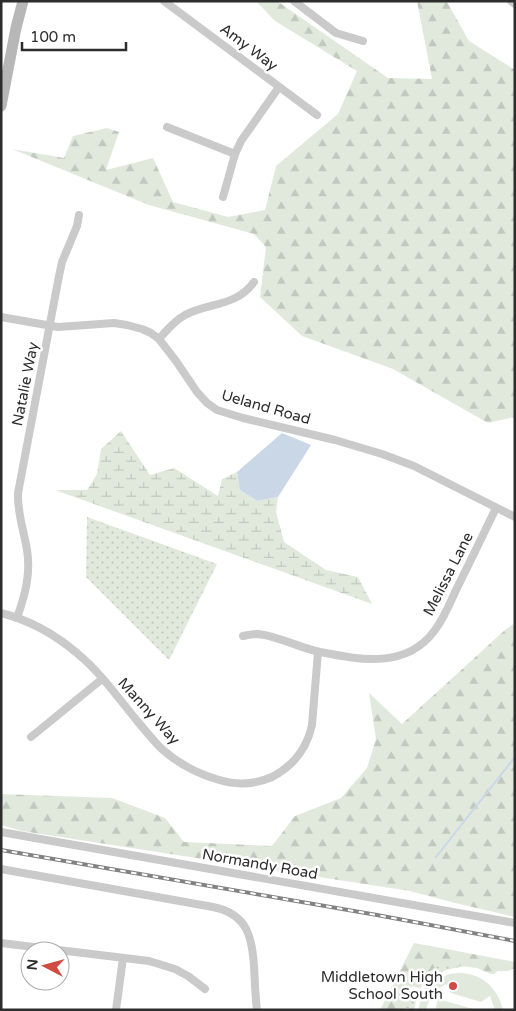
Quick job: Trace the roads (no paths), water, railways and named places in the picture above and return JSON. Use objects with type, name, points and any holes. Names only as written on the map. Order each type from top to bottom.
[{"type":"main road","points":[[1,106],[23,1]]},
{"type":"street","name":"Amy Way","points":[[164,1],[317,115]]},
{"type":"street","points":[[294,1],[336,32],[363,41]]},
{"type":"street","points":[[511,1],[515,4]]},
{"type":"street","points":[[223,197],[235,154],[244,134],[279,87]]},
{"type":"street","points":[[167,127],[235,154]]},
{"type":"street","name":"Natalie Way","points":[[17,618],[26,590],[29,569],[27,549],[18,509],[18,493],[62,262],[77,226],[78,215]]},
{"type":"street","points":[[159,339],[182,316],[196,310],[236,299],[245,293],[254,282]]},
{"type":"street","name":"Ueland Road","points":[[1,316],[50,326],[68,327],[114,323],[142,329],[159,339],[197,392],[217,410],[382,454],[414,466],[515,517]]},
{"type":"street","name":"Melissa Lane","points":[[243,636],[256,634],[267,636],[318,652],[357,658],[385,659],[404,654],[416,648],[431,635],[440,623],[496,508]]},
{"type":"street","name":"Manny Way","points":[[1,613],[43,630],[65,643],[88,663],[155,743],[177,761],[197,772],[236,783],[254,782],[270,778],[286,768],[297,757],[307,742],[312,725],[318,652]]},
{"type":"street","points":[[31,737],[102,679]]},
{"type":"street","name":"Normandy Road","points":[[1,832],[515,923]]},
{"type":"street","points":[[1,869],[214,907],[230,912],[243,924],[251,940],[257,1010]]},
{"type":"street","points":[[1,942],[149,961],[168,966],[188,976],[205,989]]},
{"type":"street","points":[[116,1010],[123,958]]},
{"type":"water","points":[[282,433],[311,445],[278,497],[257,501],[240,490],[237,472]]},
{"type":"waterway","points":[[436,857],[515,757]]},
{"type":"railway","points":[[1,850],[377,915],[515,941]]},
{"type":"place","name":"Middletown High School South","points":[[453,986]]}]
